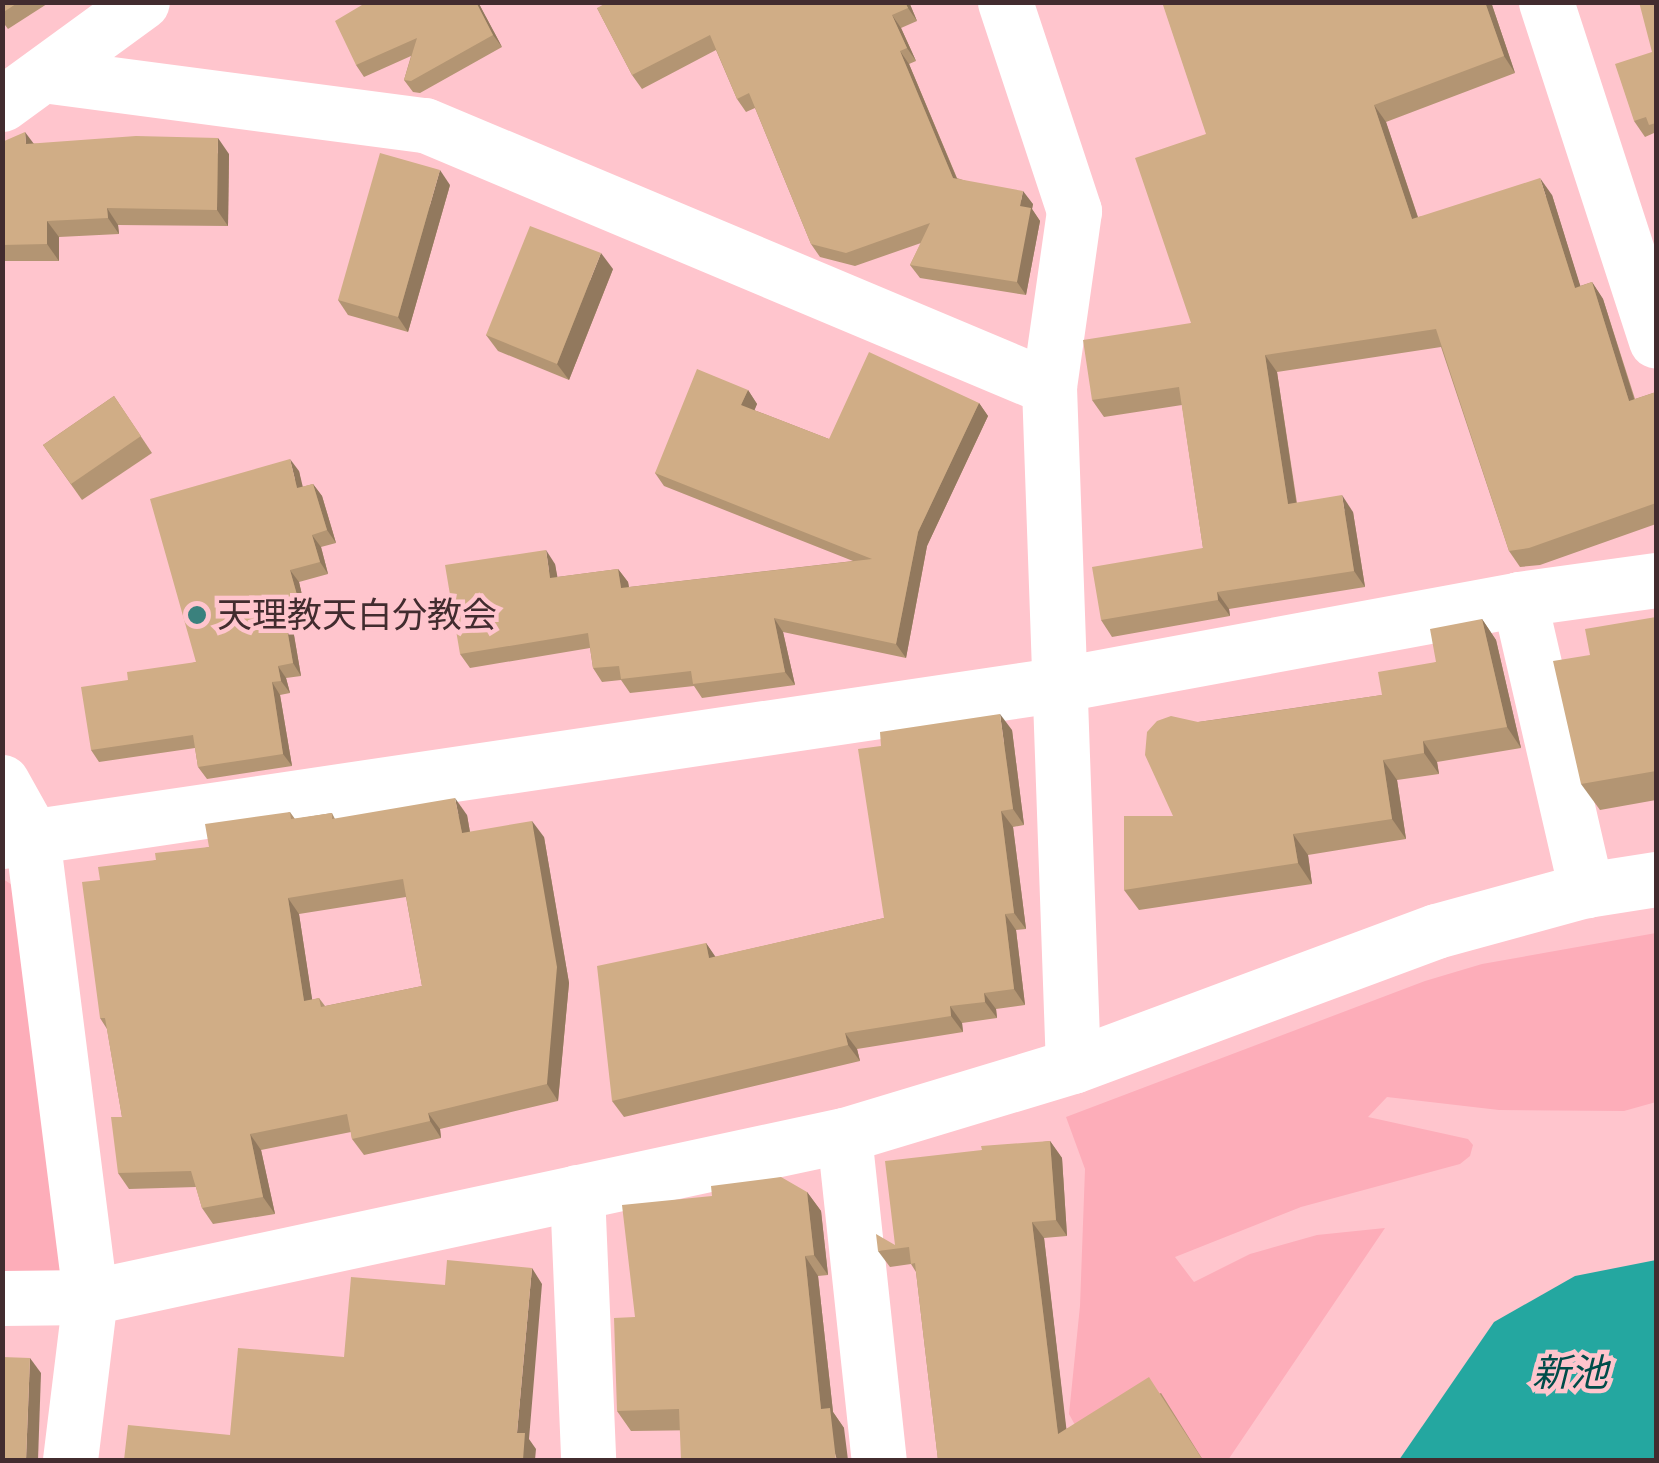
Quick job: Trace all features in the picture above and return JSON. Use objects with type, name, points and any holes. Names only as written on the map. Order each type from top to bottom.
[{"type":"street","points":[[23,89],[142,2]]},
{"type":"street","points":[[1005,2],[1074,211],[1049,387],[1073,1066]]},
{"type":"street","points":[[1546,2],[1656,340]]},
{"type":"street","points":[[23,89],[425,125],[1049,387]]},
{"type":"street","points":[[17,838],[1062,684],[1519,599],[1656,580]]},
{"type":"street","points":[[1519,599],[1586,890]]},
{"type":"street","points":[[2,782],[17,838],[90,1297],[70,1460]]},
{"type":"street","points":[[2,1298],[90,1297],[844,1135],[1073,1066],[1436,931],[1586,890],[1656,878]]},
{"type":"street","points":[[844,1135],[879,1460]]},
{"type":"street","points":[[577,1192],[588,1460]]},
{"type":"shaded area","points":[[3,879],[32,898],[67,1259],[55,1279],[3,1277]]},
{"type":"shaded area","points":[[1656,933],[1656,1102],[1624,1111],[1499,1110],[1387,1097],[1368,1117],[1468,1139],[1473,1145],[1470,1156],[1460,1164],[1301,1207],[1175,1257],[1194,1282],[1250,1254],[1317,1235],[1385,1228],[1228,1460],[1094,1460],[1069,1414],[1080,1306],[1085,1169],[1066,1117],[1425,981],[1482,964]]},
{"type":"water","name":"新池","points":[[1656,1260],[1656,1460],[1399,1460],[1494,1322],[1575,1276]]},
{"type":"building","points":[[2,2],[19,2],[2,13]]},
{"type":"building","points":[[367,2],[476,2],[493,35],[411,81],[404,80],[417,38],[356,65],[335,21]]},
{"type":"building","points":[[608,2],[905,2],[908,8],[892,15],[907,48],[900,51],[953,178],[1023,191],[1020,206],[1031,208],[1017,282],[910,265],[930,223],[846,253],[811,244],[749,93],[737,99],[710,35],[632,75],[597,8]]},
{"type":"building","points":[[1162,2],[1485,2],[1504,56],[1374,105],[1412,219],[1540,178],[1575,288],[1592,282],[1629,401],[1656,392],[1656,503],[1529,548],[1509,551],[1436,329],[1265,355],[1288,504],[1342,495],[1354,571],[1217,592],[1218,600],[1101,620],[1092,567],[1203,548],[1179,387],[1092,400],[1083,340],[1191,323],[1135,158],[1206,134]]},
{"type":"building","points":[[1639,2],[1656,2],[1656,123],[1649,125],[1646,117],[1634,121],[1615,64],[1652,52]]},
{"type":"building","points":[[25,132],[26,144],[136,136],[218,138],[217,210],[107,208],[108,218],[47,221],[47,244],[2,245],[2,142]]},
{"type":"building","points":[[380,153],[440,170],[398,317],[338,300]]},
{"type":"building","points":[[530,226],[601,253],[557,364],[486,335]]},
{"type":"building","points":[[869,352],[979,403],[918,532],[896,644],[774,618],[785,672],[693,684],[691,671],[621,679],[619,666],[593,668],[588,633],[460,654],[445,565],[546,550],[550,578],[618,569],[621,588],[872,559],[655,473],[697,369],[748,390],[741,405],[829,439]]},
{"type":"building","points":[[114,396],[141,436],[71,484],[43,445]]},
{"type":"building","points":[[290,459],[297,488],[313,484],[327,530],[312,535],[320,562],[290,570],[297,595],[282,600],[293,663],[278,666],[281,681],[272,682],[283,754],[198,767],[193,735],[91,750],[81,687],[128,680],[127,672],[196,662],[150,499]]},
{"type":"building","points":[[1656,617],[1656,771],[1581,784],[1553,661],[1590,655],[1585,629]]},
{"type":"building","points":[[1482,619],[1507,727],[1423,741],[1424,753],[1383,760],[1392,819],[1293,834],[1298,863],[1124,890],[1124,816],[1173,816],[1145,755],[1147,732],[1157,721],[1171,716],[1198,722],[1382,695],[1378,672],[1436,662],[1430,629]]},
{"type":"building","points":[[1000,714],[1013,809],[1001,811],[1014,913],[1005,914],[1014,989],[984,993],[985,1002],[950,1006],[951,1016],[845,1033],[848,1045],[612,1101],[597,966],[706,943],[709,958],[884,918],[858,749],[881,746],[880,732]]},
{"type":"building","points":[[455,798],[462,833],[532,821],[557,967],[547,1084],[428,1113],[430,1121],[352,1139],[347,1114],[250,1134],[263,1197],[202,1208],[191,1171],[118,1173],[111,1117],[122,1117],[105,1018],[100,1018],[82,882],[100,880],[98,867],[156,860],[155,853],[209,847],[205,824],[290,812],[291,819],[332,813],[332,819]],"holes":[[[403,879],[422,986],[321,1007],[319,998],[304,1001],[288,898]]]},
{"type":"building","points":[[1050,1141],[1056,1220],[1032,1222],[1058,1434],[1149,1377],[1202,1459],[938,1460],[915,1263],[911,1264],[909,1247],[878,1251],[876,1234],[895,1245],[885,1161],[982,1150],[981,1146]]},
{"type":"building","points":[[781,1177],[807,1192],[814,1255],[805,1256],[821,1409],[830,1408],[836,1460],[681,1460],[679,1409],[617,1411],[614,1318],[635,1317],[622,1205],[712,1196],[711,1186]]},
{"type":"building","points":[[447,1260],[532,1268],[517,1433],[525,1433],[523,1460],[124,1460],[128,1425],[230,1435],[238,1348],[344,1357],[351,1277],[445,1285]]},
{"type":"building","points":[[2,1357],[30,1358],[26,1460],[2,1460]]},
{"type":"place","name":"天理教天白分教会","points":[[197,615]]}]
